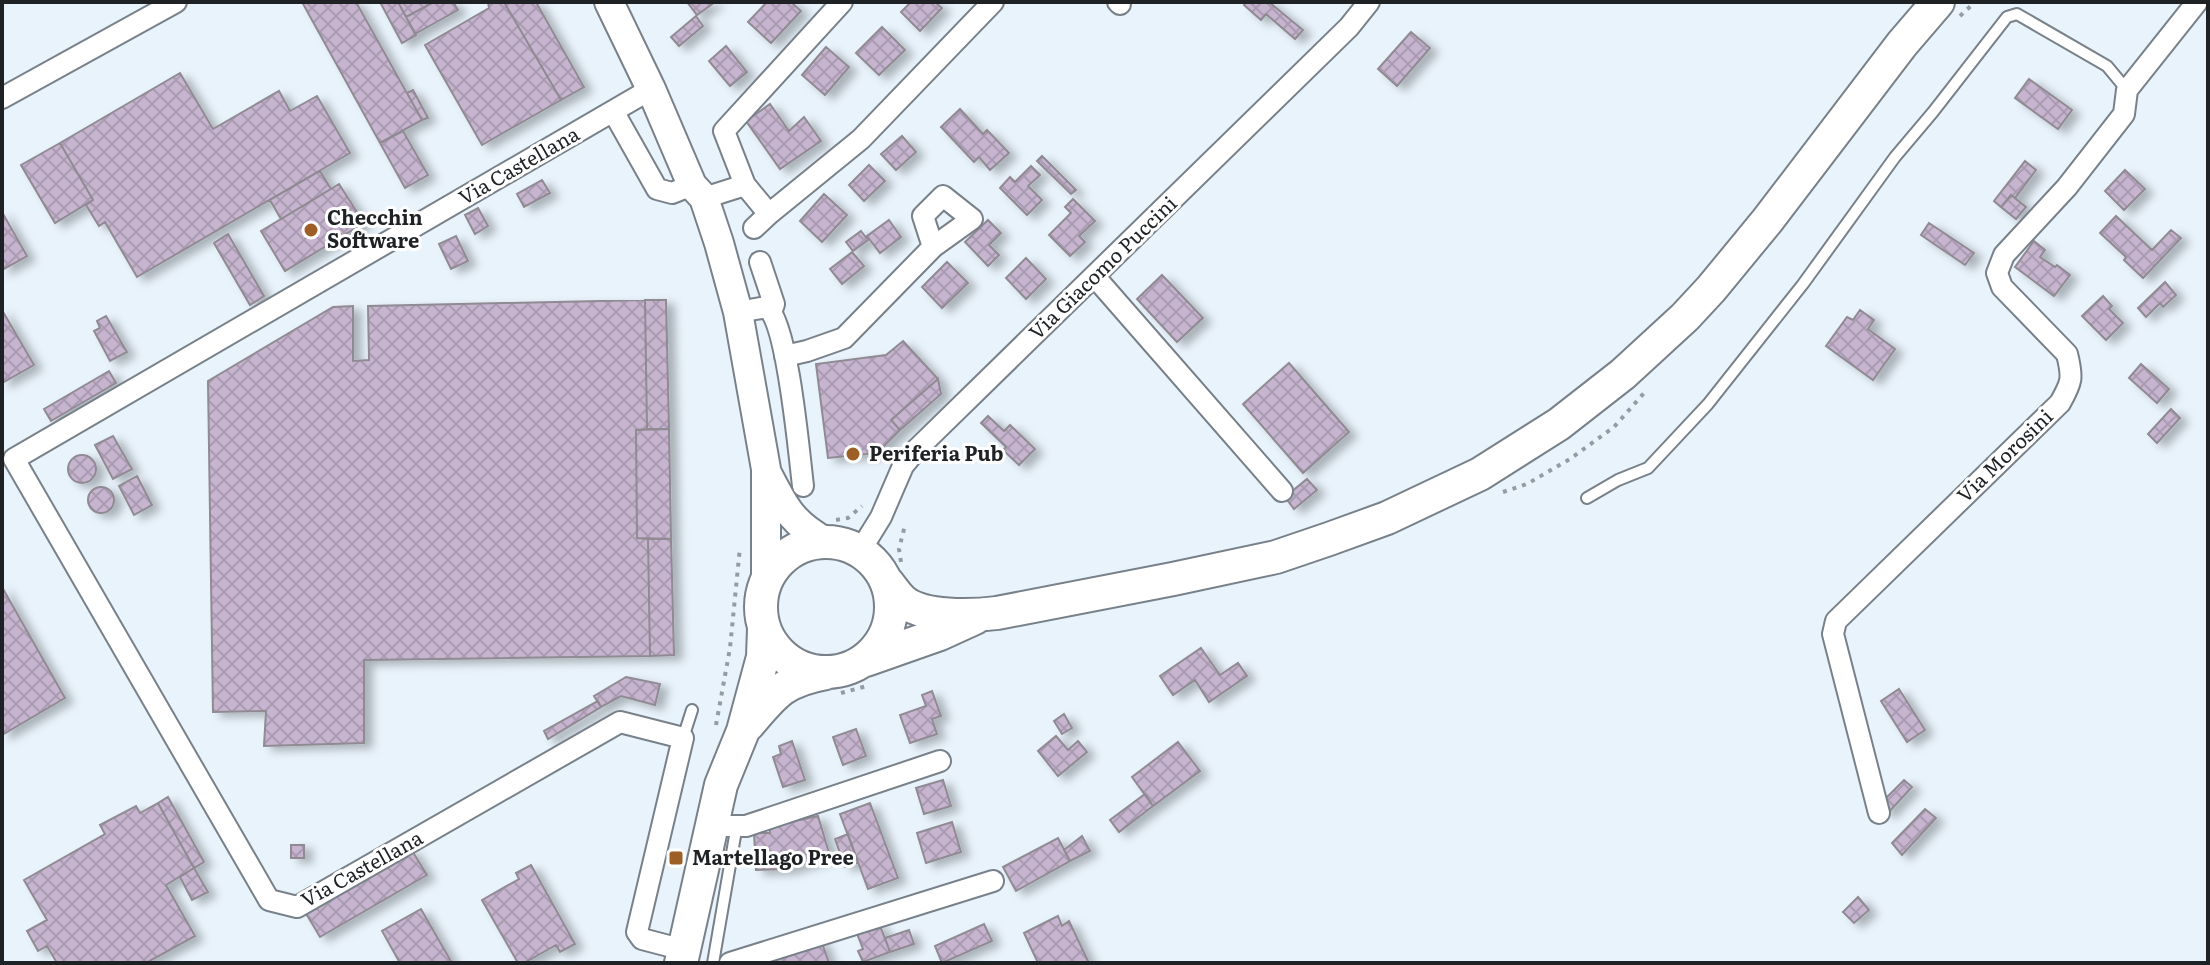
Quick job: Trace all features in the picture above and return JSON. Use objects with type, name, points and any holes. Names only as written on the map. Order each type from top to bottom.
[{"type":"main road","points":[[728,732],[786,685],[803,677],[840,671],[982,615],[1276,557],[1387,518],[1480,474],[1559,424],[1650,350],[1711,289],[1902,44],[1948,10]]},
{"type":"main road","points":[[692,959],[724,825],[721,785],[728,732],[763,657],[761,607],[766,581],[776,565],[791,552],[828,530],[876,564],[904,602],[919,610],[982,615]]},
{"type":"main road","points":[[866,660],[878,648],[889,624],[891,598],[887,582]]},
{"type":"main road","points":[[764,629],[773,645],[791,662],[801,668],[826,673]]},
{"type":"street","points":[[2,98],[176,2]]},
{"type":"street","points":[[609,2],[698,191],[719,243],[738,312],[766,469],[766,581]]},
{"type":"street","points":[[842,2],[724,131],[762,221],[861,139],[993,2]]},
{"type":"street","name":"Via Giacomo Puccini","points":[[860,551],[881,517],[903,466],[916,450],[1349,27],[1369,2]]},
{"type":"street","name":"Via Morosini","points":[[1879,813],[1833,634],[1836,621],[2060,403],[2071,384],[2067,354],[2002,287],[1997,273],[2004,255],[2067,187],[2124,114],[2127,90],[2197,2]]},
{"type":"street","name":"Via Castellana","points":[[651,89],[8,463],[269,900],[297,907],[620,722],[683,738]]},
{"type":"street","points":[[613,111],[657,189],[672,193],[745,185]]},
{"type":"street","points":[[785,356],[844,338],[933,247]]},
{"type":"street","points":[[760,262],[774,304],[772,310]]},
{"type":"street","points":[[1095,277],[1282,491]]},
{"type":"street","points":[[738,312],[767,307],[772,310],[776,320],[785,356],[803,486]]},
{"type":"street","points":[[766,469],[786,509],[799,525],[828,530]]},
{"type":"street","points":[[683,738],[637,932],[642,939],[692,959]]},
{"type":"street","points":[[724,825],[746,826],[940,761]]},
{"type":"street","points":[[730,963],[993,881]]},
{"type":"lane","points":[[1587,498],[1618,480],[1648,468],[1708,404],[1803,284],[1895,157],[2007,17],[2017,14],[2107,66],[2127,90]]},
{"type":"lane","points":[[683,738],[692,710]]},
{"type":"path","points":[[1948,10],[1975,2]]},
{"type":"path","points":[[1500,493],[1527,484],[1570,459],[1614,427],[1648,387]]},
{"type":"path","points":[[828,530],[864,504]]},
{"type":"path","points":[[728,732],[730,648],[740,546]]},
{"type":"building","points":[[302,2],[356,2],[422,120],[380,143]]},
{"type":"building","points":[[380,2],[398,2],[416,35],[402,43]]},
{"type":"building","points":[[398,2],[434,2],[406,17]]},
{"type":"building","points":[[434,2],[453,2],[458,10],[415,34],[406,17]]},
{"type":"building","points":[[488,2],[504,2],[561,100],[482,145],[425,45],[489,8]]},
{"type":"building","points":[[504,2],[536,2],[584,87],[561,100]]},
{"type":"building","points":[[687,2],[715,2],[697,15]]},
{"type":"building","points":[[767,2],[791,2],[801,11],[771,43],[748,22]]},
{"type":"building","points":[[911,2],[935,2],[942,8],[920,31],[901,12]]},
{"type":"building","points":[[1246,2],[1269,2],[1303,30],[1295,39],[1266,14],[1261,20],[1244,5]]},
{"type":"building","points":[[696,16],[703,26],[679,46],[671,37]]},
{"type":"building","points":[[882,27],[905,50],[879,75],[856,53]]},
{"type":"building","points":[[1411,32],[1430,48],[1397,86],[1378,69]]},
{"type":"building","points":[[726,46],[747,72],[730,86],[709,61]]},
{"type":"building","points":[[826,47],[849,67],[825,95],[802,75]]},
{"type":"building","points":[[180,73],[213,129],[279,91],[290,111],[317,96],[350,153],[137,277],[105,222],[99,226],[86,205],[93,200],[60,143]]},
{"type":"building","points":[[2029,79],[2072,110],[2058,129],[2015,98]]},
{"type":"building","points":[[413,90],[428,118],[422,120],[407,93]]},
{"type":"building","points":[[770,104],[789,131],[804,117],[821,141],[780,169],[746,121]]},
{"type":"building","points":[[960,109],[983,134],[987,130],[1009,153],[990,170],[979,157],[974,162],[941,127]]},
{"type":"building","points":[[403,131],[428,175],[405,188],[380,143]]},
{"type":"building","points":[[902,136],[916,152],[896,170],[881,154]]},
{"type":"building","points":[[60,143],[93,200],[55,223],[21,165]]},
{"type":"building","points":[[1042,156],[1076,190],[1071,194],[1037,161]]},
{"type":"building","points":[[2025,161],[2036,170],[2015,198],[2011,195],[2001,207],[1994,201]]},
{"type":"building","points":[[869,165],[885,181],[864,201],[849,185]]},
{"type":"building","points":[[1031,166],[1040,175],[1028,186],[1042,200],[1027,215],[1000,188],[1010,177],[1015,182]]},
{"type":"building","points":[[2125,170],[2145,189],[2124,210],[2105,191]]},
{"type":"building","points":[[320,171],[331,189],[281,219],[270,200]]},
{"type":"building","points":[[542,180],[550,193],[524,207],[517,194]]},
{"type":"building","points":[[339,184],[364,223],[285,271],[261,231]]},
{"type":"building","points":[[824,194],[847,215],[822,242],[800,221]]},
{"type":"building","points":[[2011,195],[2026,207],[2016,219],[2001,207]]},
{"type":"building","points":[[1073,199],[1095,221],[1079,236],[1085,242],[1070,256],[1049,235],[1071,213],[1065,207]]},
{"type":"building","points":[[478,208],[488,226],[475,234],[465,215]]},
{"type":"building","points":[[2,212],[27,256],[2,270]]},
{"type":"building","points":[[2116,216],[2152,250],[2171,230],[2181,238],[2143,278],[2100,233]]},
{"type":"building","points":[[889,220],[901,237],[880,253],[867,236]]},
{"type":"building","points":[[988,220],[1001,233],[989,245],[999,255],[988,266],[965,242]]},
{"type":"building","points":[[1929,223],[1974,253],[1965,265],[1921,235]]},
{"type":"building","points":[[861,231],[868,240],[853,251],[846,242]]},
{"type":"building","points":[[228,234],[264,296],[250,305],[214,243]]},
{"type":"building","points":[[456,236],[468,261],[451,269],[439,244]]},
{"type":"building","points":[[2034,241],[2045,250],[2040,257],[2070,275],[2054,296],[2015,267]]},
{"type":"building","points":[[852,252],[864,266],[842,284],[830,269]]},
{"type":"building","points":[[1026,258],[1046,279],[1026,299],[1006,278]]},
{"type":"building","points":[[947,262],[968,283],[942,308],[922,287]]},
{"type":"building","points":[[1162,275],[1203,318],[1177,342],[1137,299]]},
{"type":"building","points":[[2165,282],[2176,295],[2163,307],[2160,303],[2146,317],[2138,308]]},
{"type":"building","points":[[2103,296],[2112,306],[2109,309],[2123,323],[2106,340],[2082,316]]},
{"type":"building","points":[[645,300],[647,429],[636,430],[637,538],[648,539],[650,656],[364,660],[364,743],[264,746],[266,711],[213,712],[208,381],[333,307],[353,306],[353,361],[369,360],[368,306]]},
{"type":"building","points":[[645,300],[666,300],[669,429],[647,429]]},
{"type":"building","points":[[2,310],[34,365],[2,383]]},
{"type":"building","points":[[1860,310],[1874,320],[1868,329],[1895,349],[1873,380],[1826,346],[1847,317],[1853,320]]},
{"type":"building","points":[[106,316],[127,352],[110,361],[94,331],[100,328],[97,321]]},
{"type":"building","points":[[903,341],[938,379],[891,420],[900,430],[877,453],[828,458],[816,364],[886,355]]},
{"type":"building","points":[[1289,363],[1349,432],[1303,473],[1243,404]]},
{"type":"building","points":[[2141,364],[2169,389],[2157,403],[2129,378]]},
{"type":"building","points":[[109,371],[116,383],[51,421],[44,409]]},
{"type":"building","points":[[938,379],[941,394],[900,430],[891,420]]},
{"type":"building","points":[[2171,409],[2180,418],[2157,443],[2148,434]]},
{"type":"building","points":[[988,416],[1004,431],[1010,425],[1035,449],[1019,465],[1003,450],[1006,447],[981,423]]},
{"type":"building","points":[[669,429],[671,539],[637,538],[636,430]]},
{"type":"building","points":[[113,436],[132,469],[113,479],[95,445]]},
{"type":"building","points":[[82,455],[92,459],[96,469],[92,479],[82,483],[72,479],[68,469],[72,459]]},
{"type":"building","points":[[137,476],[152,505],[134,515],[119,486]]},
{"type":"building","points":[[1307,479],[1317,490],[1294,509],[1285,497]]},
{"type":"building","points":[[101,487],[110,491],[114,500],[110,509],[101,513],[92,509],[88,500],[92,491]]},
{"type":"building","points":[[648,539],[671,539],[674,655],[650,656]]},
{"type":"building","points":[[2,587],[65,698],[2,735]]},
{"type":"building","points":[[1201,648],[1220,675],[1238,663],[1247,676],[1209,702],[1195,680],[1173,695],[1160,676]]},
{"type":"building","points":[[626,677],[660,684],[655,705],[621,696],[601,707],[594,696]]},
{"type":"building","points":[[1899,689],[1925,730],[1907,742],[1881,701]]},
{"type":"building","points":[[932,691],[941,716],[932,719],[937,734],[910,743],[900,715],[926,706],[922,695]]},
{"type":"building","points":[[598,701],[601,707],[548,739],[544,731]]},
{"type":"building","points":[[1064,714],[1072,728],[1062,734],[1054,721]]},
{"type":"building","points":[[856,729],[866,756],[843,765],[833,737]]},
{"type":"building","points":[[1056,736],[1068,750],[1078,741],[1087,752],[1058,776],[1038,751]]},
{"type":"building","points":[[792,741],[805,780],[783,787],[773,757],[781,754],[779,746]]},
{"type":"building","points":[[1178,742],[1200,771],[1153,806],[1132,777]]},
{"type":"building","points":[[943,780],[951,806],[924,814],[916,788]]},
{"type":"building","points":[[1904,780],[1912,787],[1887,814],[1879,805]]},
{"type":"building","points":[[1145,794],[1153,806],[1119,832],[1110,820]]},
{"type":"building","points":[[168,797],[204,862],[194,868],[158,803]]},
{"type":"building","points":[[158,803],[194,868],[166,885],[195,936],[146,963],[57,963],[47,946],[38,951],[27,931],[47,920],[24,880],[105,834],[100,825],[136,806],[140,813]]},
{"type":"building","points":[[870,803],[898,878],[868,889],[840,814]]},
{"type":"building","points":[[1925,809],[1936,818],[1902,855],[1892,843]]},
{"type":"building","points":[[818,816],[830,856],[788,869],[756,870],[754,833],[770,833],[769,822],[786,823]]},
{"type":"building","points":[[952,822],[961,852],[926,863],[917,833]]},
{"type":"building","points":[[848,834],[858,862],[845,867],[835,839]]},
{"type":"building","points":[[1082,836],[1090,851],[1070,861],[1064,850]]},
{"type":"building","points":[[1058,838],[1070,861],[1016,891],[1003,867]]},
{"type":"building","points":[[291,845],[304,845],[304,858],[291,858]]},
{"type":"building","points":[[411,849],[427,875],[320,937],[304,910]]},
{"type":"building","points":[[531,865],[575,944],[560,952],[556,945],[524,963],[518,963],[482,900],[519,879],[516,873]]},
{"type":"building","points":[[194,868],[208,892],[192,900],[180,877]]},
{"type":"building","points":[[1858,897],[1869,910],[1854,923],[1843,912]]},
{"type":"building","points":[[421,909],[452,963],[400,963],[382,931]]},
{"type":"building","points":[[1058,916],[1062,926],[1069,921],[1089,963],[1038,963],[1024,933]]},
{"type":"building","points":[[879,923],[890,952],[863,962],[858,951],[863,949],[856,931]]},
{"type":"building","points":[[984,924],[992,941],[942,963],[935,946]]},
{"type":"building","points":[[909,930],[914,944],[890,952],[885,938]]},
{"type":"building","points":[[821,940],[829,963],[753,963]]},
{"type":"place","name":"Checchin Software","points":[[311,230]]},
{"type":"place","name":"Periferia Pub","points":[[853,454]]},
{"type":"place","name":"Martellago Pree","points":[[676,858]]}]
